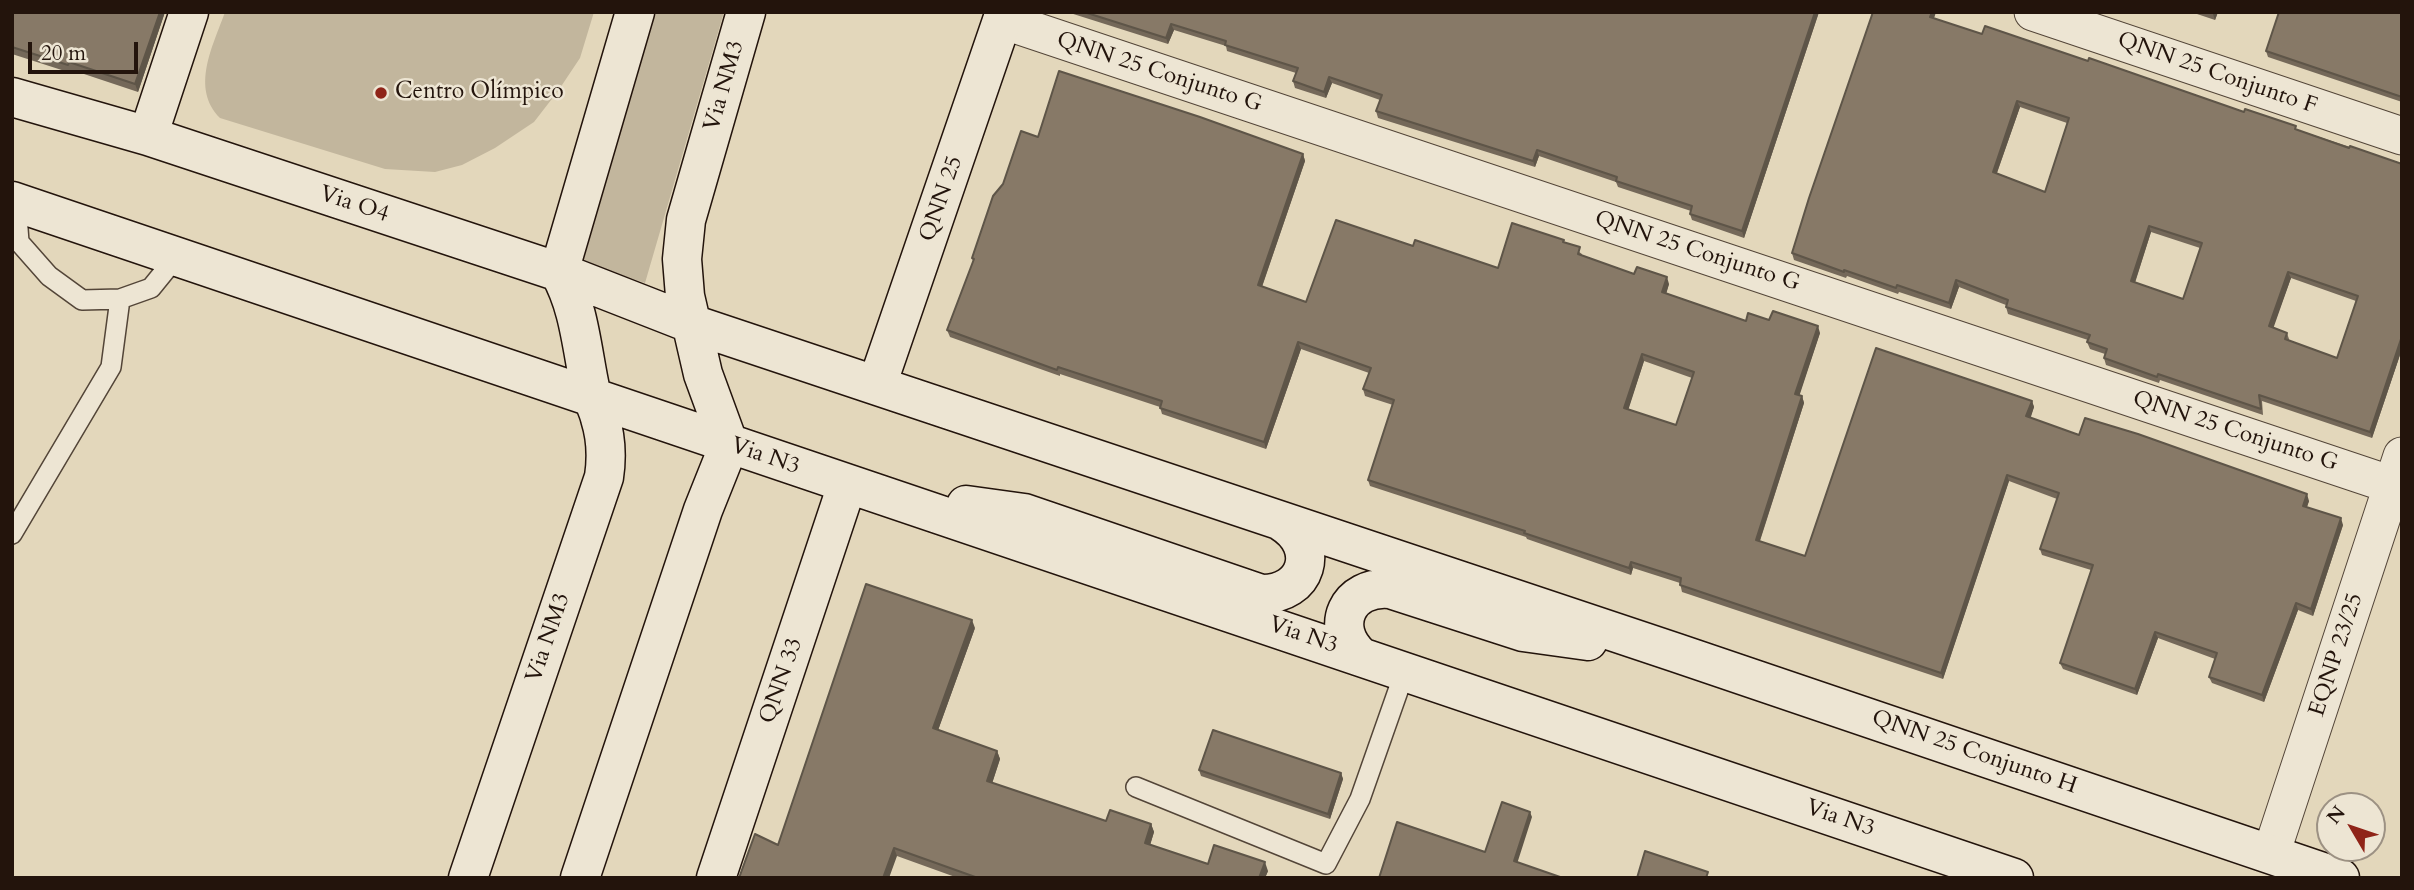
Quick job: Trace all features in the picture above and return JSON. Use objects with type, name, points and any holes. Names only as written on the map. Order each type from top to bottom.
[{"type":"main road","points":[[148,136],[189,12]]},
{"type":"main road","points":[[559,272],[635,12]]},
{"type":"main road","name":"Via NM3","points":[[729,445],[703,374],[685,296],[682,259],[686,220],[746,12]]},
{"type":"main road","name":"QNN 25","points":[[877,385],[1004,16]]},
{"type":"main road","name":"Via O4","points":[[12,97],[148,136],[559,272],[692,324]]},
{"type":"main road","points":[[14,201],[592,397]]},
{"type":"main road","name":"Via NM3","points":[[468,878],[604,477],[605,439],[592,397],[571,293],[559,272]]},
{"type":"main road","points":[[692,324],[1677,653]]},
{"type":"main road","name":"Via N3","points":[[592,397],[2014,878]]},
{"type":"main road","points":[[580,878],[704,510],[729,445]]},
{"type":"main road","points":[[859,488],[1024,513],[1261,594],[1287,590],[1297,581],[1304,569],[1306,555],[1303,541],[1294,529],[1282,522]]},
{"type":"main road","name":"QNN 33","points":[[716,878],[859,488]]},
{"type":"main road","points":[[1360,656],[1345,635],[1347,610],[1354,599],[1377,588],[1390,589],[1522,632],[1677,653]]},
{"type":"main road","name":"QNN 25 Conjunto H","points":[[1677,653],[2271,854]]},
{"type":"main road","points":[[2271,854],[2340,878]]},
{"type":"street","name":"QNN 25 Conjunto F","points":[[2033,12],[2402,136]]},
{"type":"street","name":"QNN 25 Conjunto G","points":[[1004,16],[2397,470]]},
{"type":"street","name":"EQNP 23/25","points":[[2271,854],[2397,470]]},
{"type":"lane","points":[[14,201],[19,242],[49,275],[82,300],[120,299],[151,288],[177,256]]},
{"type":"lane","points":[[12,534],[111,367],[120,299]]},
{"type":"lane","points":[[1136,787],[1324,871],[1360,799],[1405,671]]},
{"type":"shaded area","name":"Centro Olímpico","points":[[225,12],[594,12],[580,58],[534,122],[495,148],[462,165],[435,172],[385,169],[220,118],[206,94],[205,80],[210,53]]},
{"type":"shaded area","points":[[655,12],[724,12],[645,283],[583,262]]},
{"type":"building","points":[[12,12],[160,12],[135,84],[12,47]]},
{"type":"building","points":[[1084,12],[1815,12],[1742,231],[1690,214],[1692,206],[1616,181],[1617,177],[1537,150],[1533,161],[1376,111],[1382,95],[1329,77],[1324,92],[1293,81],[1298,68],[1225,45],[1226,41],[1171,24],[1166,38]]},
{"type":"building","points":[[1873,12],[1932,12],[1930,17],[1982,34],[1985,26],[2088,61],[2089,58],[2402,164],[2402,336],[2370,432],[2259,395],[2261,409],[2104,358],[2107,349],[2087,342],[2090,335],[2006,307],[2008,300],[1956,280],[1949,303],[1897,285],[1896,288],[1844,272],[1792,253]],"holes":[[[2017,101],[2069,118],[2045,192],[1993,172]],[[2149,226],[2202,243],[2183,299],[2131,281]],[[2288,272],[2358,296],[2337,358],[2285,339],[2287,333],[2269,326]]]},
{"type":"building","points":[[2279,12],[2402,12],[2402,97],[2266,51]]},
{"type":"building","points":[[1059,71],[1303,154],[1258,285],[1306,302],[1336,220],[1413,246],[1415,240],[1498,268],[1512,223],[1564,240],[1563,242],[1580,247],[1578,254],[1634,274],[1637,267],[1667,277],[1662,292],[1746,321],[1748,313],[1769,320],[1773,311],[1818,326],[1795,394],[1802,396],[1756,540],[1805,556],[1876,348],[2032,401],[2026,416],[2079,435],[2085,418],[2307,494],[2303,506],[2341,518],[2311,609],[2296,603],[2262,695],[2209,677],[2217,653],[2155,632],[2135,689],[2060,663],[2093,565],[2040,549],[2059,493],[2007,475],[1941,673],[1680,585],[1681,578],[1631,562],[1629,568],[1368,480],[1394,400],[1363,389],[1371,368],[1298,342],[1264,442],[1160,408],[1162,401],[1058,367],[1057,370],[947,330],[974,259],[972,258],[993,196],[1003,184],[1021,131],[1038,137]],"holes":[[[1642,354],[1694,372],[1676,425],[1624,408]]]},
{"type":"building","points":[[866,584],[972,620],[933,728],[997,751],[987,781],[1106,821],[1110,810],[1151,824],[1145,843],[1208,864],[1214,845],[1265,862],[1259,878],[978,878],[894,848],[883,878],[739,878],[755,834],[778,845]]},
{"type":"building","points":[[1213,730],[1341,773],[1328,814],[1199,770]]},
{"type":"building","points":[[1502,802],[1530,812],[1514,861],[1563,878],[1379,878],[1397,822],[1485,852]]},
{"type":"building","points":[[1645,851],[1708,872],[1706,878],[1637,878]]},
{"type":"place","name":"Centro Olímpico","points":[[381,93]]}]
